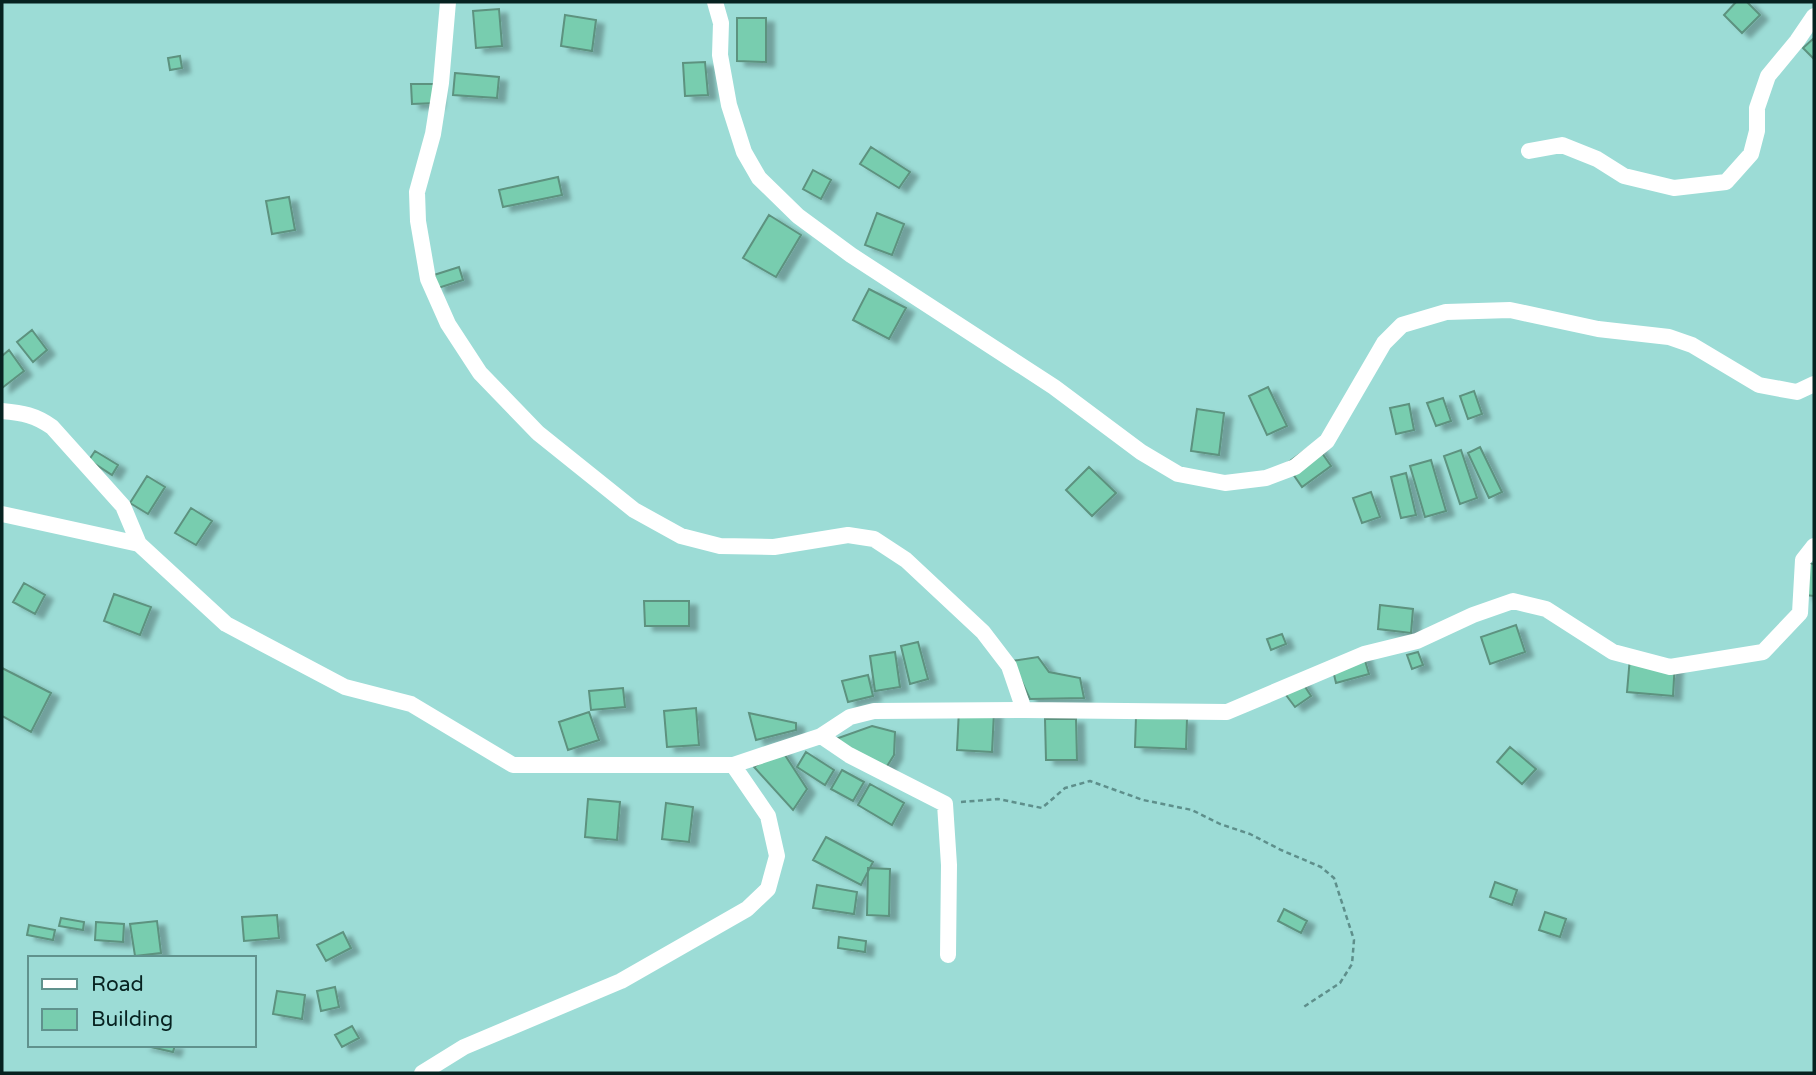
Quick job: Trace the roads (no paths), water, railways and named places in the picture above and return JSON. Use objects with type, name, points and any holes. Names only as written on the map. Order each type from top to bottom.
[{"type":"street","points":[[448,2],[441,83],[433,134],[417,192],[418,220],[428,279],[448,324],[480,373],[538,433],[634,510],[681,536],[720,546],[747,547],[774,547],[848,535],[874,539],[906,560],[983,632],[1009,666],[1024,710]]},
{"type":"street","points":[[715,2],[721,23],[720,55],[729,105],[744,152],[759,178],[798,216],[851,255],[1054,387],[1141,452],[1178,474],[1225,483],[1266,478],[1295,467],[1327,440],[1384,343],[1402,325],[1446,312],[1510,310],[1598,329],[1668,337],[1692,345],[1759,385],[1797,392],[1814,384]]},
{"type":"street","points":[[1529,150],[1562,145],[1597,159],[1624,176],[1674,188],[1726,182],[1751,154],[1757,131],[1757,108],[1768,76],[1814,16]]},
{"type":"street","points":[[2,411],[20,412],[39,418],[52,427],[123,506],[139,544],[226,624],[345,687],[411,704],[513,765],[733,765],[821,736],[849,717],[874,711],[1227,712],[1364,654],[1417,641],[1473,615],[1513,601],[1546,609],[1613,652],[1670,667],[1763,652],[1807,613],[1803,560],[1814,546]]},
{"type":"street","points":[[2,514],[139,544]]},
{"type":"street","points":[[821,736],[849,755],[945,804],[949,865],[948,955]]},
{"type":"street","points":[[422,1073],[464,1047],[621,981],[747,909],[768,889],[777,856],[768,816],[733,765]]}]
